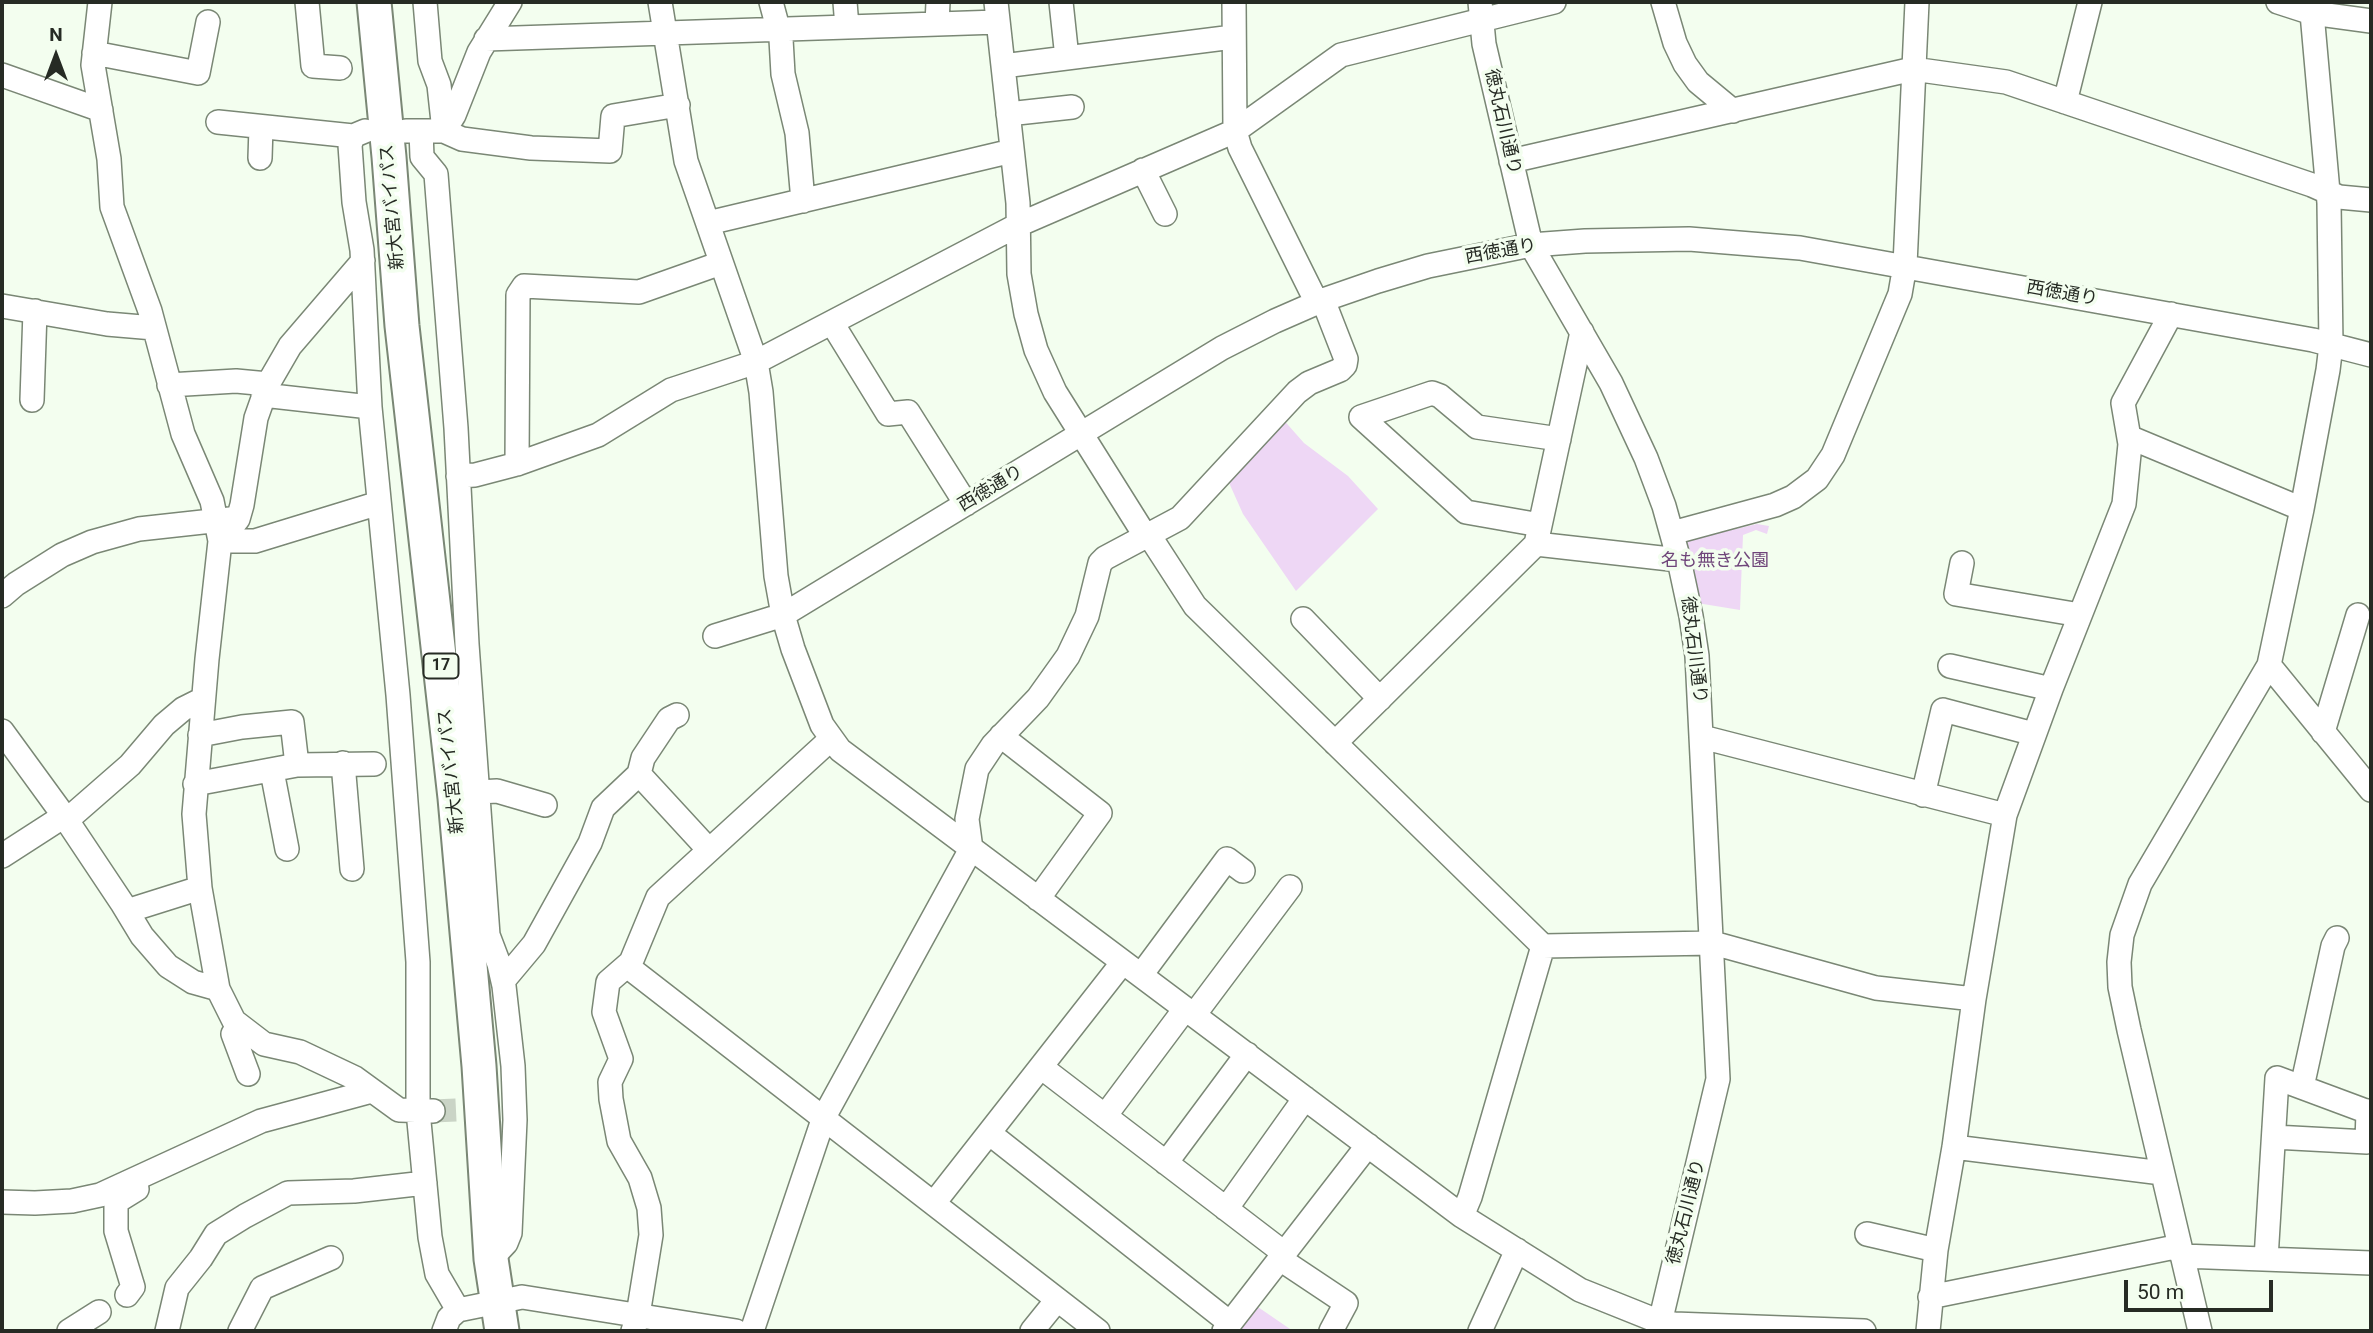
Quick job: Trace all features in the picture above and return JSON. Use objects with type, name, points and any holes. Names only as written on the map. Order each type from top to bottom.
[{"type":"highway","name":"新大宮バイパス","points":[[365,5],[370,132],[386,332],[421,638],[442,904],[484,1316]]},
{"type":"highway","name":"新大宮バイパス","points":[[370,132],[402,326],[455,798],[480,1066],[491,1259],[484,1316]]},
{"type":"street","points":[[100,2],[93,65],[108,159],[112,207],[150,311],[183,434],[225,527]]},
{"type":"street","points":[[307,2],[313,66],[341,68]]},
{"type":"street","points":[[425,2],[430,61],[439,85],[432,131],[422,157],[436,174],[495,1038],[493,1051],[488,1060],[480,1066]]},
{"type":"street","points":[[432,131],[454,115],[486,39],[510,2]]},
{"type":"street","points":[[660,2],[686,161],[756,362],[761,392],[776,576],[783,615],[822,725],[840,750],[1462,1216],[1580,1290],[1659,1327],[1864,1331]]},
{"type":"street","points":[[771,2],[781,39],[783,74],[797,133],[803,201]]},
{"type":"street","points":[[845,2],[847,27]]},
{"type":"street","points":[[1061,2],[1067,58]]},
{"type":"street","points":[[752,1331],[824,1117],[971,849],[967,819],[977,769],[1001,736],[1038,698],[1068,656],[1087,617],[1100,563],[1180,517],[1297,392],[1309,383],[1340,370],[1349,370],[1320,302],[1240,148],[1235,131],[1234,2]]},
{"type":"street","points":[[458,476],[475,475],[517,464],[598,435],[671,390],[756,362],[1018,225],[1235,131],[1341,55],[1480,11],[1554,2]]},
{"type":"street","points":[[1663,2],[1675,43],[1685,64],[1698,82],[1733,111]]},
{"type":"street","points":[[1672,533],[1784,501],[1817,480],[1833,455],[1900,294],[1905,265],[1917,2]]},
{"type":"street","points":[[2065,102],[2090,2]]},
{"type":"street","points":[[2278,2],[2312,7],[2371,22]]},
{"type":"street","points":[[2200,1331],[2120,987],[2119,962],[2122,935],[2140,884],[2269,666],[2302,509],[2331,345],[2329,203],[2312,7]]},
{"type":"street","name":"徳丸石川通り","points":[[1480,11],[1531,245],[1629,418],[1672,533],[1691,616],[1702,737],[1718,1079],[1659,1327]]},
{"type":"street","points":[[486,39],[847,27],[938,13],[997,12],[1013,151],[1019,274],[1036,350],[1055,392],[1195,606],[1543,946],[1713,943],[1876,988],[1974,999]]},
{"type":"street","points":[[94,53],[198,73],[208,22]]},
{"type":"street","points":[[1003,66],[1233,37]]},
{"type":"street","points":[[1511,161],[1913,69],[2006,82],[2312,185],[2339,197],[2371,200]]},
{"type":"street","points":[[2,75],[100,110]]},
{"type":"street","points":[[218,122],[261,127],[370,132],[432,131],[462,139],[531,148],[610,151],[613,116],[678,105]]},
{"type":"street","points":[[1008,114],[1072,107]]},
{"type":"street","points":[[260,158],[261,127]]},
{"type":"street","points":[[370,132],[350,145],[354,202],[363,261],[370,407],[398,695],[418,962],[426,1111],[425,1183],[437,1275],[484,1316]]},
{"type":"street","points":[[708,223],[1013,151]]},
{"type":"street","points":[[1143,170],[1165,214]]},
{"type":"street","name":"西徳通り","points":[[715,636],[783,615],[1222,348],[1320,302],[1428,266],[1531,245],[1643,239],[1736,241],[1800,248],[2171,314],[2371,355]]},
{"type":"street","points":[[248,1074],[218,989],[200,888],[194,814],[203,699],[225,527],[265,390],[290,346],[363,261]]},
{"type":"street","points":[[517,464],[518,295],[524,286],[639,292],[721,263]]},
{"type":"street","points":[[2,306],[107,324],[154,328]]},
{"type":"street","points":[[32,400],[35,312]]},
{"type":"street","points":[[1927,1331],[1974,999],[2004,815],[2124,504],[2129,437],[2123,402],[2171,314]]},
{"type":"street","points":[[832,323],[888,414],[908,412],[966,504]]},
{"type":"street","points":[[1335,743],[1538,535],[1582,331]]},
{"type":"street","points":[[169,385],[236,382],[265,390],[370,407]]},
{"type":"street","points":[[1559,439],[1477,427],[1440,396],[1432,393],[1368,408],[1361,417],[1466,512],[1538,535],[1679,560]]},
{"type":"street","points":[[2129,437],[2302,509]]},
{"type":"street","points":[[2,596],[62,555],[92,542],[139,529],[225,527],[255,541],[379,503]]},
{"type":"street","points":[[1962,563],[1956,594],[2080,615]]},
{"type":"street","points":[[2323,732],[2358,615]]},
{"type":"street","points":[[1303,619],[1380,699]]},
{"type":"street","points":[[1950,666],[2051,690]]},
{"type":"street","points":[[2269,666],[2371,790]]},
{"type":"street","points":[[2,856],[65,818],[130,765],[164,725],[183,709],[203,699]]},
{"type":"street","points":[[1923,795],[1943,710],[2034,734]]},
{"type":"street","points":[[503,981],[534,944],[590,843],[604,808],[639,774],[643,758],[669,719],[677,715]]},
{"type":"street","points":[[200,735],[292,722],[297,765]]},
{"type":"street","points":[[2,731],[65,818],[142,936],[168,966],[193,982],[218,989]]},
{"type":"street","points":[[1001,736],[1100,813],[1038,899]]},
{"type":"street","points":[[1702,737],[2004,815]]},
{"type":"street","points":[[635,1323],[651,1235],[649,1208],[640,1178],[619,1141],[610,1082],[621,1059],[604,1012],[608,982],[631,962],[658,897],[831,739]]},
{"type":"street","points":[[343,763],[352,869]]},
{"type":"street","points":[[195,784],[297,765],[374,764]]},
{"type":"street","points":[[272,771],[287,849]]},
{"type":"street","points":[[639,774],[709,850]]},
{"type":"street","points":[[479,792],[497,791],[545,805]]},
{"type":"street","points":[[934,1203],[1041,1067],[1132,969],[1227,859],[1243,870]]},
{"type":"street","points":[[1105,1116],[1290,887]]},
{"type":"street","points":[[127,911],[200,888]]},
{"type":"street","points":[[488,935],[503,981],[513,1066],[505,1106],[510,1233],[506,1243],[491,1259]]},
{"type":"street","points":[[2302,1087],[2337,938]]},
{"type":"street","points":[[1462,1216],[1470,1197],[1543,946]]},
{"type":"street","points":[[627,965],[1098,1331]]},
{"type":"street","points":[[231,1024],[234,1021],[264,1044],[300,1052],[355,1078],[399,1110],[426,1111]]},
{"type":"street","points":[[1167,1163],[1247,1054]]},
{"type":"street","points":[[1041,1067],[1346,1303],[1331,1331]]},
{"type":"street","points":[[2266,1259],[2277,1078],[2370,1112],[2367,1142],[2274,1137]]},
{"type":"street","points":[[2,1202],[72,1201],[100,1195],[261,1121],[372,1091]]},
{"type":"street","points":[[1226,1209],[1306,1098]]},
{"type":"street","points":[[989,1133],[1227,1327],[1368,1145]]},
{"type":"street","points":[[1954,1147],[2162,1173]]},
{"type":"street","points":[[130,1291],[116,1231],[116,1202],[153,1180],[154,1171]]},
{"type":"street","points":[[167,1331],[177,1288],[216,1234],[245,1216],[288,1193],[354,1191],[425,1183]]},
{"type":"street","points":[[1867,1234],[1937,1250]]},
{"type":"street","points":[[1480,1331],[1517,1251]]},
{"type":"street","points":[[1930,1297],[2181,1251],[2266,1259],[2371,1263]]},
{"type":"street","points":[[240,1331],[262,1288],[331,1258]]},
{"type":"street","points":[[444,1331],[449,1318],[484,1316],[515,1297],[528,1297],[635,1323],[736,1331]]},
{"type":"street","points":[[1032,1331],[1058,1300]]},
{"type":"street","points":[[69,1331],[99,1312]]},
{"type":"green space","points":[[1281,417],[1304,443],[1348,476],[1378,509],[1296,591],[1243,514],[1226,476]]},
{"type":"green space","name":"名も無き公園","points":[[1757,524],[1769,526],[1767,534],[1756,530],[1743,535],[1740,610],[1697,603],[1684,541]]},
{"type":"green space","points":[[1255,1305],[1293,1331],[1236,1331]]},
{"type":"tunnel","points":[[433,1111],[495,1108]]}]
